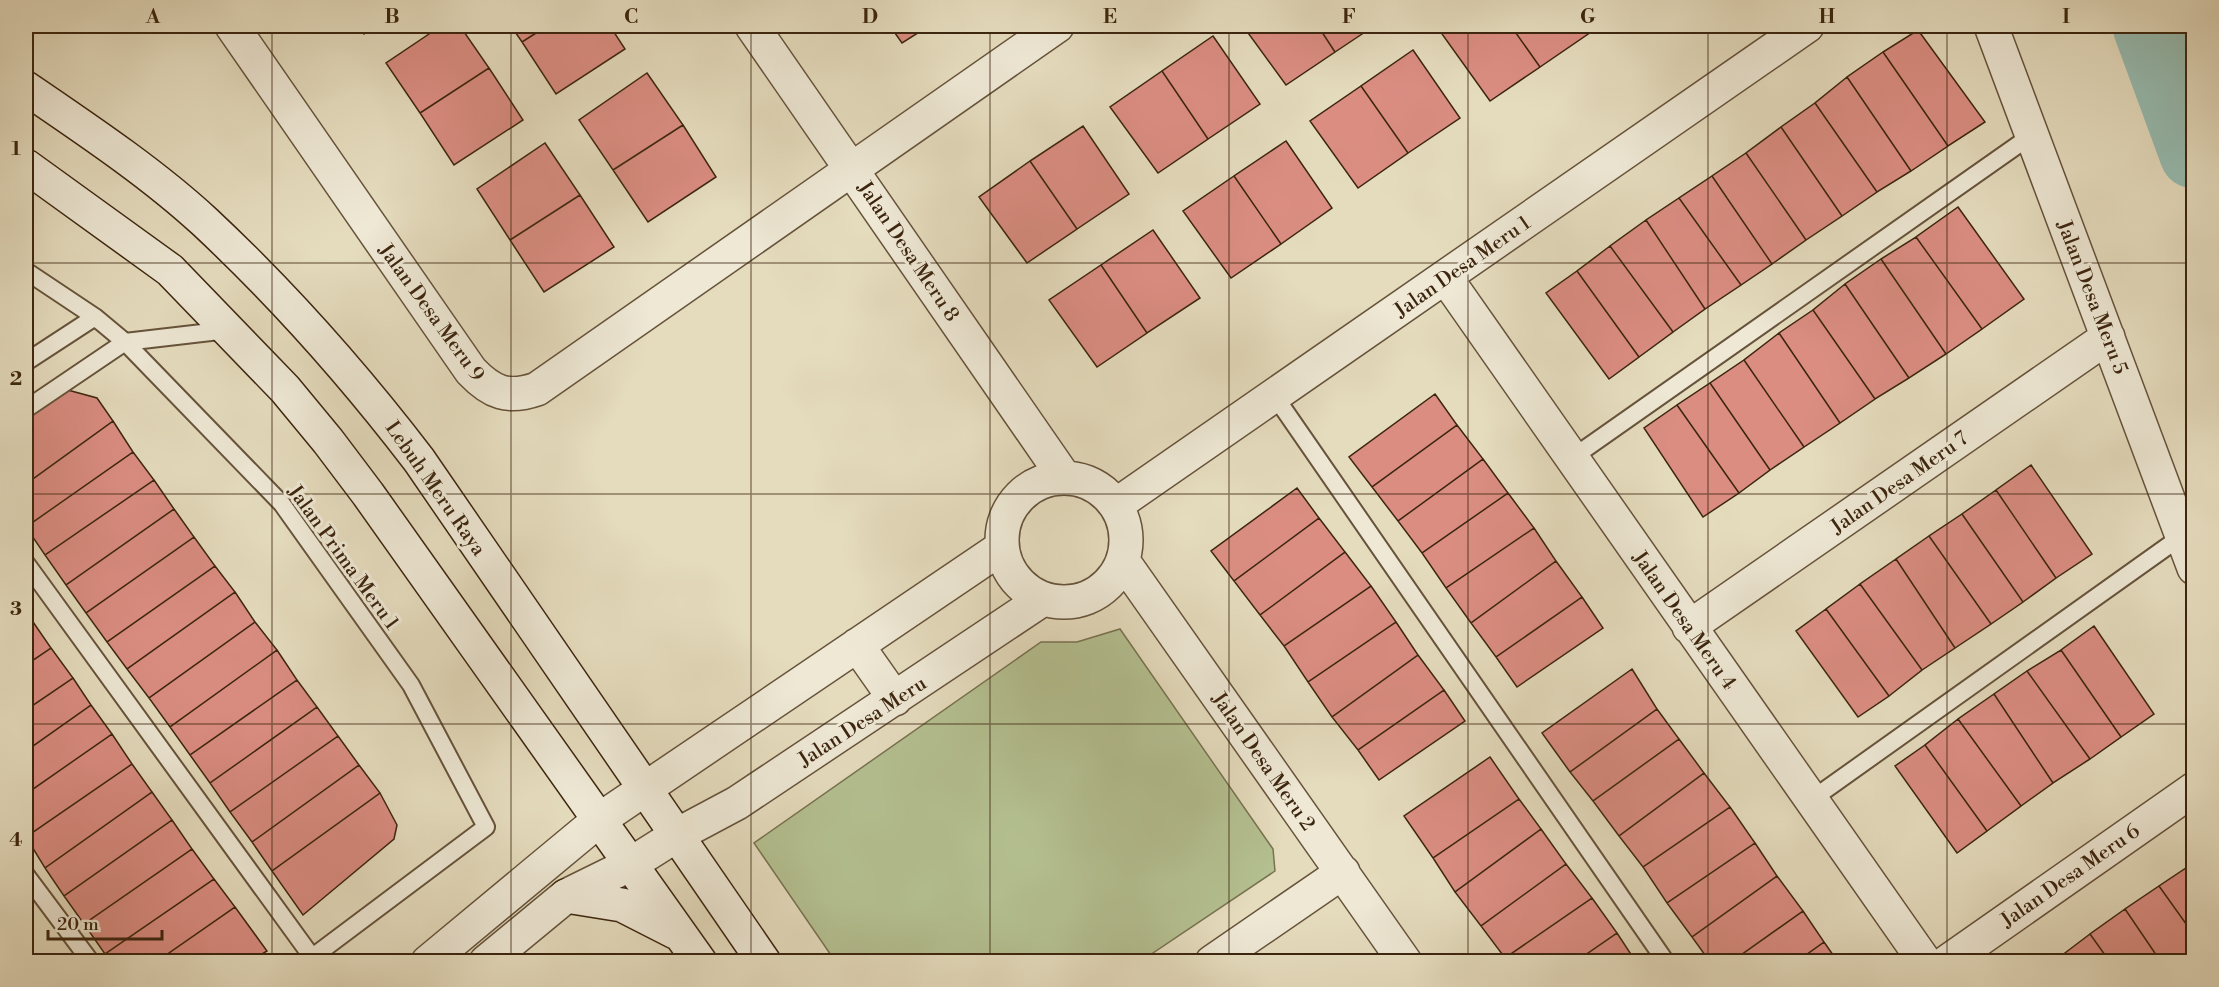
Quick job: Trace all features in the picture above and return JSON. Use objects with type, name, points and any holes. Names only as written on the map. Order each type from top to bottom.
[{"type":"street","name":"Jalan Desa Meru 9","points":[[232,26],[471,371],[484,384],[500,392],[519,395],[537,389],[853,170],[1048,28]]},
{"type":"street","name":"Jalan Desa Meru 8","points":[[752,26],[1064,477]]},
{"type":"street","name":"Jalan Desa Meru 1","points":[[1116,505],[1807,26]]},
{"type":"street","name":"Jalan Desa Meru 5","points":[[1991,26],[2193,568]]},
{"type":"street","name":"Lebuh Meru Raya","points":[[26,88],[161,186],[204,222],[330,351],[377,406],[419,460],[764,962]]},
{"type":"street","points":[[26,166],[170,270],[285,389],[328,441],[692,950]]},
{"type":"street","name":"Jalan Desa Meru 4","points":[[1446,278],[1925,962]]},
{"type":"street","name":"Jalan Desa Meru 7","points":[[1689,627],[2108,337]]},
{"type":"street","points":[[1064,477],[1084,480],[1102,490],[1116,505],[1124,522],[1127,542],[1123,561],[1114,578],[1100,591],[1082,599],[1063,602],[1043,599],[1028,591],[1015,579],[1006,565],[1001,548],[1002,530],[1007,513],[1016,498],[1046,480],[1064,477]]},
{"type":"street","points":[[428,962],[599,820],[1001,548]]},
{"type":"street","name":"Jalan Desa Meru 2","points":[[1123,561],[1405,962]]},
{"type":"street","name":"Jalan Desa Meru","points":[[486,962],[566,896],[631,864],[677,835],[737,803],[1043,599]]},
{"type":"street","points":[[857,645],[895,699]]},
{"type":"street","name":"Jalan Desa Meru 6","points":[[1947,962],[2193,789]]},
{"type":"street","points":[[1212,962],[1343,872]]},
{"type":"street","points":[[566,896],[622,905],[649,917],[692,950]]},
{"type":"lane","points":[[1572,458],[2032,135]]},
{"type":"lane","name":"Jalan Prima Meru 1","points":[[26,272],[95,317],[125,342],[282,504],[411,685],[486,827],[309,959]]},
{"type":"lane","points":[[26,362],[95,317]]},
{"type":"lane","points":[[26,409],[125,342],[228,330]]},
{"type":"lane","points":[[1274,395],[1666,962]]},
{"type":"lane","points":[[1811,800],[2182,536]]},
{"type":"lane","points":[[26,563],[309,959]]},
{"type":"lane","points":[[26,875],[92,962]]},
{"type":"green space","points":[[1120,629],[1273,849],[1275,871],[1141,961],[835,961],[754,843],[1041,642],[1077,642]]},
{"type":"building","points":[[358,26],[376,26],[364,34]]},
{"type":"building","points":[[441,26],[460,26],[489,68],[420,113],[386,63]]},
{"type":"building","points":[[511,26],[547,26],[522,42]]},
{"type":"building","points":[[547,26],[610,26],[625,49],[556,94],[522,42]]},
{"type":"building","points":[[890,26],[929,26],[902,43]]},
{"type":"building","points":[[1243,26],[1318,26],[1335,52],[1286,85]]},
{"type":"building","points":[[1318,26],[1374,26],[1335,52]]},
{"type":"building","points":[[1454,26],[1511,26],[1540,67],[1490,101],[1442,34]]},
{"type":"building","points":[[1511,26],[1587,26],[1591,32],[1540,67]]},
{"type":"building","points":[[1918,30],[1985,122],[1948,146],[1883,52]]},
{"type":"building","points":[[1213,36],[1260,104],[1208,139],[1162,71]]},
{"type":"building","points":[[1413,50],[1460,118],[1408,153],[1361,86]]},
{"type":"building","points":[[1883,52],[1948,146],[1911,171],[1847,77]]},
{"type":"building","points":[[489,68],[523,120],[454,165],[420,113]]},
{"type":"building","points":[[1162,71],[1208,139],[1158,173],[1110,107]]},
{"type":"building","points":[[647,73],[683,125],[613,170],[579,120]]},
{"type":"building","points":[[1847,77],[1911,171],[1877,192],[1815,103]]},
{"type":"building","points":[[1361,86],[1408,153],[1358,188],[1310,121]]},
{"type":"building","points":[[1815,103],[1877,192],[1842,216],[1781,127]]},
{"type":"building","points":[[683,125],[716,177],[648,222],[613,170]]},
{"type":"building","points":[[1083,126],[1129,194],[1077,229],[1030,161]]},
{"type":"building","points":[[1781,127],[1842,216],[1806,240],[1746,153]]},
{"type":"building","points":[[1286,141],[1332,208],[1281,244],[1234,176]]},
{"type":"building","points":[[545,143],[580,195],[510,240],[477,189]]},
{"type":"building","points":[[1746,153],[1806,240],[1772,264],[1712,176]]},
{"type":"building","points":[[1030,161],[1077,229],[1027,263],[979,197]]},
{"type":"building","points":[[1234,176],[1281,244],[1231,278],[1183,211]]},
{"type":"building","points":[[1712,176],[1772,264],[1741,285],[1679,198]]},
{"type":"building","points":[[580,195],[614,247],[544,292],[510,240]]},
{"type":"building","points":[[1679,198],[1741,285],[1705,309],[1646,220]]},
{"type":"building","points":[[1958,207],[2024,299],[1982,329],[1916,237]]},
{"type":"building","points":[[1646,220],[1705,309],[1673,332],[1610,246]]},
{"type":"building","points":[[1153,230],[1200,298],[1147,333],[1101,265]]},
{"type":"building","points":[[1916,237],[1982,329],[1946,354],[1881,259]]},
{"type":"building","points":[[1610,246],[1673,332],[1639,357],[1577,271]]},
{"type":"building","points":[[1881,259],[1946,354],[1909,378],[1845,284]]},
{"type":"building","points":[[1101,265],[1147,333],[1097,367],[1049,300]]},
{"type":"building","points":[[1577,271],[1639,357],[1609,379],[1546,293]]},
{"type":"building","points":[[1845,284],[1909,378],[1875,399],[1813,310]]},
{"type":"building","points":[[1813,310],[1875,399],[1840,423],[1779,333]]},
{"type":"building","points":[[1779,333],[1840,423],[1804,447],[1744,360]]},
{"type":"building","points":[[1744,360],[1804,447],[1770,470],[1710,383]]},
{"type":"building","points":[[1710,383],[1770,470],[1739,493],[1677,405]]},
{"type":"building","points":[[64,389],[97,398],[113,421],[26,484],[26,418]]},
{"type":"building","points":[[1435,394],[1457,425],[1372,487],[1349,457]]},
{"type":"building","points":[[1677,405],[1739,493],[1703,517],[1644,428]]},
{"type":"building","points":[[113,421],[133,452],[26,527],[26,484]]},
{"type":"building","points":[[1457,425],[1483,459],[1398,521],[1372,487]]},
{"type":"building","points":[[133,452],[154,480],[45,555],[26,527]]},
{"type":"building","points":[[1483,459],[1508,493],[1422,553],[1398,521]]},
{"type":"building","points":[[2031,465],[2092,554],[2056,578],[1996,490]]},
{"type":"building","points":[[154,480],[174,509],[66,585],[45,555]]},
{"type":"building","points":[[1297,488],[1319,518],[1234,581],[1211,551]]},
{"type":"building","points":[[1996,490],[2056,578],[2023,602],[1962,514]]},
{"type":"building","points":[[1508,493],[1534,528],[1446,588],[1422,553]]},
{"type":"building","points":[[174,509],[194,537],[86,613],[66,585]]},
{"type":"building","points":[[1962,514],[2023,602],[1991,624],[1929,536]]},
{"type":"building","points":[[1319,518],[1345,552],[1260,615],[1234,581]]},
{"type":"building","points":[[1534,528],[1556,561],[1471,623],[1446,588]]},
{"type":"building","points":[[1929,536],[1991,624],[1955,648],[1896,559]]},
{"type":"building","points":[[194,537],[215,566],[107,642],[86,613]]},
{"type":"building","points":[[1345,552],[1371,586],[1284,646],[1260,615]]},
{"type":"building","points":[[1896,559],[1955,648],[1922,670],[1860,584]]},
{"type":"building","points":[[1556,561],[1582,597],[1496,657],[1471,623]]},
{"type":"building","points":[[215,566],[235,592],[127,669],[107,642]]},
{"type":"building","points":[[1860,584],[1922,670],[1889,696],[1826,609]]},
{"type":"building","points":[[1371,586],[1396,622],[1308,682],[1284,646]]},
{"type":"building","points":[[235,592],[255,622],[149,698],[127,669]]},
{"type":"building","points":[[1582,597],[1603,628],[1517,687],[1496,657]]},
{"type":"building","points":[[1826,609],[1889,696],[1858,717],[1796,631]]},
{"type":"building","points":[[31,619],[51,648],[26,665],[26,623]]},
{"type":"building","points":[[255,622],[277,650],[170,727],[149,698]]},
{"type":"building","points":[[1396,622],[1418,655],[1332,717],[1308,682]]},
{"type":"building","points":[[2094,626],[2154,714],[2121,737],[2061,650]]},
{"type":"building","points":[[51,648],[73,678],[26,710],[26,665]]},
{"type":"building","points":[[277,650],[297,680],[190,755],[170,727]]},
{"type":"building","points":[[2061,650],[2121,737],[2090,759],[2027,671]]},
{"type":"building","points":[[1418,655],[1444,690],[1358,750],[1332,717]]},
{"type":"building","points":[[1632,669],[1657,709],[1570,772],[1542,733]]},
{"type":"building","points":[[2027,671],[2090,759],[2053,783],[1994,694]]},
{"type":"building","points":[[73,678],[91,705],[26,751],[26,710]]},
{"type":"building","points":[[297,680],[317,707],[210,783],[190,755]]},
{"type":"building","points":[[1444,690],[1465,721],[1379,780],[1358,750]]},
{"type":"building","points":[[1994,694],[2053,783],[2021,806],[1958,719]]},
{"type":"building","points":[[91,705],[112,734],[26,794],[26,751]]},
{"type":"building","points":[[317,707],[338,736],[230,812],[210,783]]},
{"type":"building","points":[[1657,709],[1679,739],[1593,801],[1570,772]]},
{"type":"building","points":[[1958,719],[2021,806],[1987,831],[1925,745]]},
{"type":"building","points":[[112,734],[132,764],[26,837],[26,794]]},
{"type":"building","points":[[338,736],[359,765],[252,842],[230,812]]},
{"type":"building","points":[[1679,739],[1704,773],[1619,836],[1593,801]]},
{"type":"building","points":[[1925,745],[1987,831],[1957,853],[1895,766]]},
{"type":"building","points":[[1490,757],[1519,799],[1433,858],[1404,816]]},
{"type":"building","points":[[132,764],[152,792],[45,868],[26,837]]},
{"type":"building","points":[[359,765],[380,793],[272,871],[252,842]]},
{"type":"building","points":[[1704,773],[1730,807],[1643,867],[1619,836]]},
{"type":"building","points":[[152,792],[172,820],[64,896],[45,868]]},
{"type":"building","points":[[380,793],[397,825],[394,839],[303,915],[272,871]]},
{"type":"building","points":[[1519,799],[1541,829],[1455,892],[1433,858]]},
{"type":"building","points":[[1730,807],[1755,843],[1667,903],[1643,867]]},
{"type":"building","points":[[172,820],[192,849],[84,924],[64,896]]},
{"type":"building","points":[[1541,829],[1566,864],[1481,926],[1455,892]]},
{"type":"building","points":[[1755,843],[1777,876],[1692,937],[1667,903]]},
{"type":"building","points":[[192,849],[214,879],[105,954],[84,924]]},
{"type":"building","points":[[1566,864],[1592,898],[1505,958],[1481,926]]},
{"type":"building","points":[[2192,864],[2194,866],[2194,935],[2159,886]]},
{"type":"building","points":[[1777,876],[1803,911],[1731,962],[1710,962],[1692,937]]},
{"type":"building","points":[[214,879],[235,907],[156,962],[111,962],[105,954]]},
{"type":"building","points":[[2159,886],[2194,935],[2194,962],[2161,962],[2125,909]]},
{"type":"building","points":[[1592,898],[1617,933],[1575,962],[1508,962],[1505,958]]},
{"type":"building","points":[[235,907],[267,951],[249,962],[156,962]]},
{"type":"building","points":[[2125,909],[2161,962],[2110,962],[2090,934]]},
{"type":"building","points":[[1803,911],[1824,942],[1796,962],[1731,962]]},
{"type":"building","points":[[1617,933],[1636,962],[1575,962]]},
{"type":"building","points":[[2090,934],[2110,962],[2058,962],[2057,959]]},
{"type":"building","points":[[1824,942],[1838,962],[1796,962]]},
{"type":"waterway","points":[[2147,26],[2194,154]]}]
